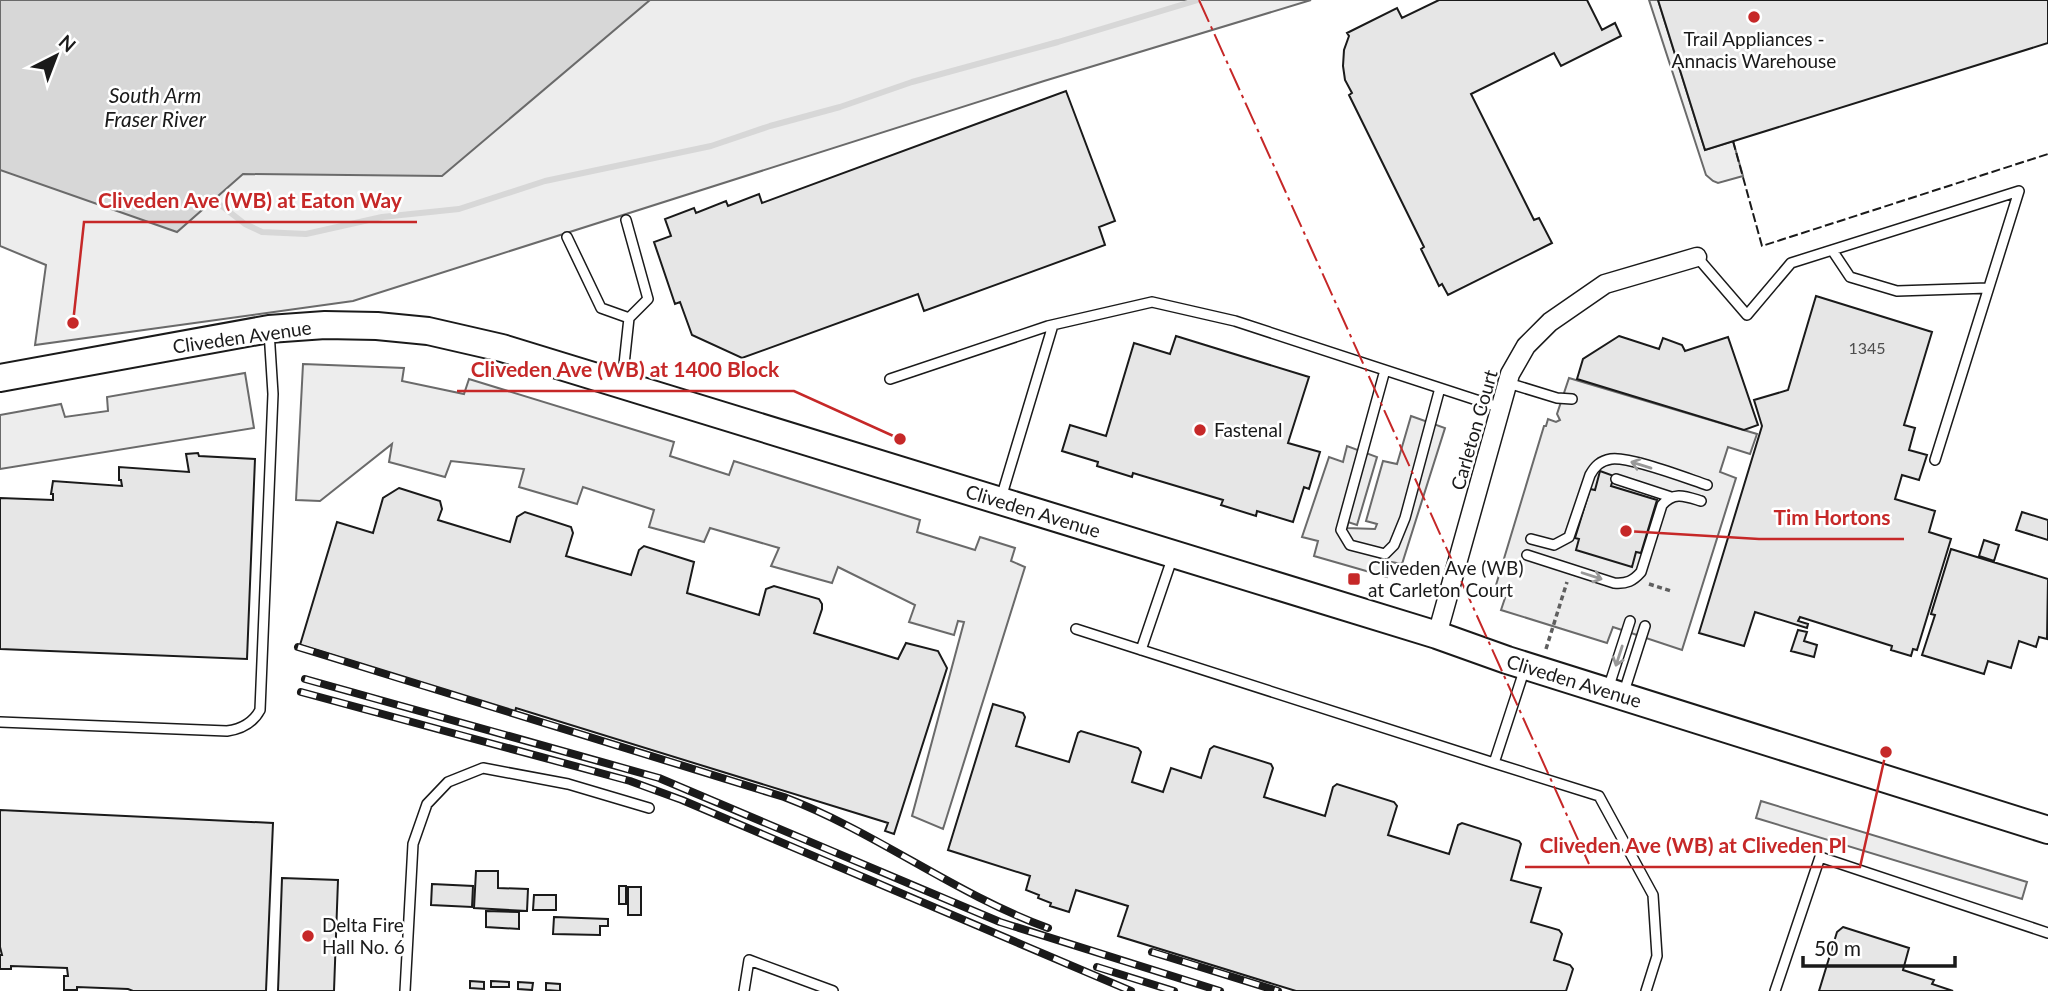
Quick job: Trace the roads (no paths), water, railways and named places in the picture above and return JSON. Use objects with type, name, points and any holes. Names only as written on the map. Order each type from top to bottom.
[{"type":"street","name":"Carleton Court","points":[[1437,635],[1510,374],[1526,346],[1550,322],[1605,284],[1697,257]]},
{"type":"street","name":"Cliveden Avenue","points":[[0,378],[269,329],[325,325],[428,331],[502,348],[1437,635],[1525,666],[2048,830]]},
{"type":"lane","points":[[1697,257],[1747,315],[1791,262],[2019,191],[1935,460]]},
{"type":"lane","points":[[621,385],[629,318],[648,299],[626,220]]},
{"type":"lane","points":[[567,237],[601,308],[629,318]]},
{"type":"lane","points":[[1832,250],[1850,277],[1897,291],[1988,288]]},
{"type":"lane","points":[[890,379],[1053,325],[1152,302],[1235,321],[1501,408]]},
{"type":"lane","points":[[1000,501],[1053,325]]},
{"type":"lane","points":[[0,722],[228,731],[239,730],[256,717],[260,710],[272,394],[269,329]]},
{"type":"lane","points":[[1385,370],[1341,530],[1350,545],[1385,554],[1394,545],[1405,518],[1440,388]]},
{"type":"lane","points":[[1508,383],[1557,398],[1572,399]]},
{"type":"lane","points":[[1531,539],[1554,545],[1569,537],[1590,475],[1603,461],[1622,459],[1707,485]]},
{"type":"lane","points":[[1616,479],[1671,497],[1683,495],[1701,501]]},
{"type":"lane","points":[[1527,555],[1624,584],[1634,579],[1645,563],[1662,505],[1671,497]]},
{"type":"lane","points":[[1141,650],[1174,554]]},
{"type":"lane","points":[[1615,694],[1630,621]]},
{"type":"lane","points":[[1615,694],[1645,626]]},
{"type":"lane","points":[[1076,629],[1599,796],[1653,895],[1657,957],[1646,991]]},
{"type":"lane","points":[[1494,763],[1525,666]]},
{"type":"lane","points":[[405,991],[413,844],[427,804],[448,782],[483,768],[568,784],[649,808]]},
{"type":"lane","points":[[1775,991],[1820,857],[2047,930]]},
{"type":"lane","points":[[744,991],[749,960],[833,991]]},
{"type":"water","name":"South Arm Fraser River","points":[[0,0],[650,0],[442,176],[243,174],[177,232],[0,170]]},
{"type":"waterway","points":[[213,192],[214,200],[245,224],[262,232],[306,234],[382,217],[459,209],[545,181],[711,146],[912,82],[1198,0]]},
{"type":"railway","points":[[298,647],[784,797],[851,827],[980,898],[1048,928]]},
{"type":"railway","points":[[305,679],[659,778],[1000,922],[1220,991]]},
{"type":"railway","points":[[301,692],[630,781],[682,800],[1131,991]]},
{"type":"railway","points":[[1152,952],[1278,991]]},
{"type":"railway","points":[[1097,967],[1174,991]]},
{"type":"place","name":"Trail Appliances - Annacis Warehouse","points":[[1754,17]]},
{"type":"place","name":"Cliveden Ave (WB) at Eaton Way","points":[[73,323]]},
{"type":"place","name":"Fastenal","points":[[1200,430]]},
{"type":"place","name":"Cliveden Ave (WB) at 1400 Block","points":[[900,439]]},
{"type":"place","name":"Tim Hortons","points":[[1626,531]]},
{"type":"place","name":"Cliveden Ave (WB) at Carleton Court","points":[[1354,579]]},
{"type":"place","name":"Cliveden Ave (WB) at Cliveden Pl","points":[[1886,752]]},
{"type":"place","name":"Delta Fire Hall No. 6","points":[[308,936]]}]
